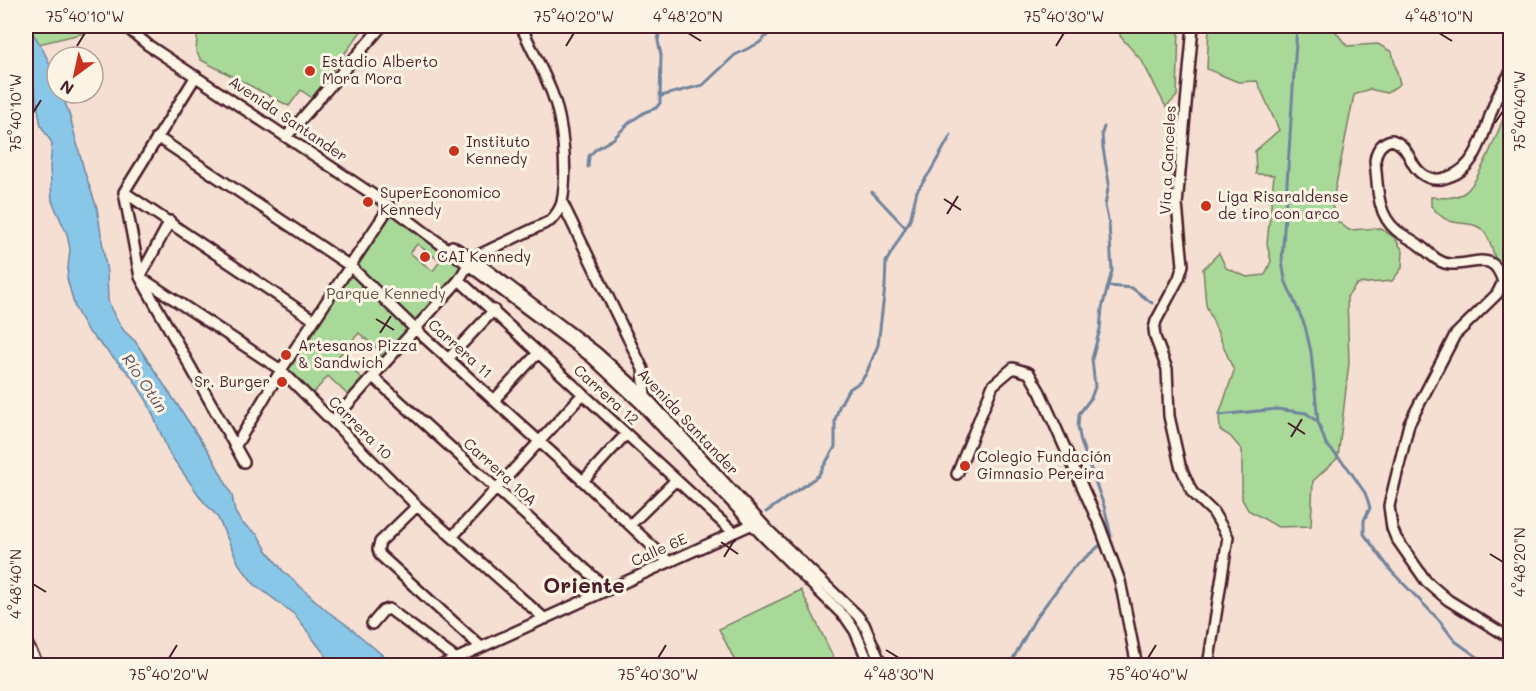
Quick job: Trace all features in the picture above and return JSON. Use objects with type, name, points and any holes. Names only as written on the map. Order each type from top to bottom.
[{"type":"street","name":"Avenida Santander","points":[[125,26],[148,45],[470,261],[642,399],[846,618],[855,631],[870,666]]},
{"type":"street","points":[[286,137],[382,26]]},
{"type":"street","points":[[333,421],[459,280],[470,261],[550,221],[557,214],[562,202],[561,133],[552,94],[521,26]]},
{"type":"street","name":"Vía a Canceles","points":[[1193,26],[1177,205],[1183,265],[1154,329],[1167,369],[1169,416],[1180,465],[1192,492],[1213,512],[1228,537],[1208,666]]},
{"type":"street","points":[[1510,73],[1499,92],[1476,153],[1464,169],[1436,180],[1425,176],[1420,172],[1406,148],[1392,140],[1380,146],[1375,161],[1380,205],[1388,222],[1397,231],[1420,245],[1437,260],[1449,264],[1478,260],[1491,263],[1500,271],[1503,282],[1497,294],[1455,335],[1408,424],[1389,506],[1396,538],[1426,581],[1448,600],[1510,638]]},
{"type":"street","points":[[196,76],[124,192],[140,277],[244,462]]},
{"type":"street","name":"Carrera 11","points":[[157,138],[350,266],[669,562]]},
{"type":"street","points":[[124,192],[314,320]]},
{"type":"street","points":[[562,202],[643,369],[642,399]]},
{"type":"street","points":[[235,447],[281,370],[390,206]]},
{"type":"street","points":[[140,277],[170,221]]},
{"type":"street","name":"Carrera 10","points":[[140,277],[281,370],[417,506],[545,619]]},
{"type":"street","name":"Carrera 12","points":[[459,280],[733,532]]},
{"type":"street","points":[[448,359],[494,310]]},
{"type":"street","points":[[494,400],[538,353]]},
{"type":"street","points":[[957,474],[993,385],[1013,368],[1029,372],[1099,524],[1120,581],[1137,666]]},
{"type":"street","name":"Carrera 10A","points":[[373,377],[607,589]]},
{"type":"street","points":[[452,537],[582,395]]},
{"type":"street","points":[[584,481],[626,434]]},
{"type":"street","points":[[630,525],[676,480]]},
{"type":"street","points":[[417,506],[380,543],[378,549],[380,555],[481,647]]},
{"type":"street","name":"Avenida Santander","points":[[755,522],[857,615],[864,624],[882,666]]},
{"type":"street","name":"Calle 6E","points":[[440,666],[755,522]]},
{"type":"street","points":[[372,624],[383,611],[389,609],[455,658]]},
{"type":"street","points":[[26,642],[39,666]]},
{"type":"green space","points":[[27,26],[114,26],[39,44]]},
{"type":"green space","points":[[198,26],[365,26],[312,98],[301,90],[289,106],[201,60],[196,51]]},
{"type":"green space","points":[[1121,26],[1179,26],[1177,96],[1166,107],[1142,61],[1120,36]]},
{"type":"green space","points":[[1209,26],[1331,26],[1347,46],[1378,44],[1392,52],[1400,84],[1387,93],[1369,89],[1354,95],[1332,205],[1336,220],[1349,230],[1380,228],[1394,237],[1403,251],[1402,268],[1392,281],[1357,284],[1347,297],[1349,363],[1338,458],[1313,481],[1311,526],[1278,527],[1248,510],[1242,499],[1242,450],[1230,436],[1220,430],[1219,415],[1234,371],[1206,305],[1203,269],[1219,253],[1226,268],[1247,277],[1265,275],[1271,261],[1267,244],[1274,175],[1256,174],[1255,151],[1279,130],[1257,81],[1238,82],[1207,69]]},
{"type":"green space","points":[[1510,99],[1510,278],[1496,262],[1489,239],[1482,229],[1474,225],[1444,219],[1431,206],[1431,197],[1456,196],[1464,193],[1470,187],[1490,150]]},
{"type":"green space","name":"Parque Kennedy","points":[[390,206],[468,264],[352,399],[328,376],[309,398],[281,370]],"holes":[[[417,244],[440,261],[433,271],[410,253]],[[359,333],[382,353],[377,359],[379,361],[363,379],[338,357]]]},
{"type":"green space","points":[[801,590],[837,665],[737,665],[719,629]]},
{"type":"water","name":"Río Otún","points":[[26,26],[45,55],[45,105],[66,105],[70,117],[97,208],[107,273],[108,301],[124,331],[135,341],[212,457],[232,495],[235,512],[242,523],[258,535],[283,571],[327,611],[394,665],[373,665],[357,651],[351,652],[358,665],[333,665],[294,614],[254,584],[239,564],[217,516],[203,501],[169,453],[147,401],[132,377],[87,330],[75,308],[67,278],[70,249],[67,234],[52,201],[50,167],[52,143],[41,126],[34,86],[26,70]]},
{"type":"waterway","points":[[588,167],[589,156],[596,149],[613,139],[630,122],[656,108],[660,103],[661,55],[658,41],[660,26]]},
{"type":"waterway","points":[[661,96],[703,85],[735,55],[759,43],[777,26]]},
{"type":"waterway","points":[[1297,26],[1282,261],[1285,280],[1305,326],[1311,352],[1318,422],[1326,444],[1348,468],[1365,493],[1370,508],[1364,520],[1364,534],[1392,572],[1439,620],[1455,641],[1483,661],[1499,666]]},
{"type":"waterway","points":[[1009,666],[1035,619],[1073,568],[1111,536],[1104,506],[1081,442],[1078,427],[1079,414],[1091,398],[1095,387],[1092,359],[1112,271],[1109,224],[1105,206],[1109,183],[1103,148],[1104,127]]},
{"type":"waterway","points":[[766,512],[818,476],[835,447],[835,420],[839,407],[848,390],[860,382],[866,374],[878,345],[886,262],[910,220],[917,191],[951,135]]},
{"type":"waterway","points":[[872,192],[905,227]]},
{"type":"waterway","points":[[1109,286],[1132,288],[1152,303]]},
{"type":"waterway","points":[[1219,415],[1277,409],[1306,413],[1318,422]]},
{"type":"waterway","name":"Río Otún","points":[[335,638],[364,666]]},
{"type":"place","name":"Estadio Alberto Mora Mora","points":[[310,71]]},
{"type":"place","name":"Instituto Kennedy","points":[[454,151]]},
{"type":"place","name":"SuperEconomico Kennedy","points":[[368,202]]},
{"type":"place","name":"Liga Risaraldense de tiro con arco","points":[[1206,206]]},
{"type":"place","name":"CAI Kennedy","points":[[425,257]]},
{"type":"place","name":"Artesanos Pizza & Sandwich","points":[[286,355]]},
{"type":"place","name":"Sr. Burger","points":[[282,382]]},
{"type":"place","name":"Colegio Fundación Gimnasio Pereira","points":[[965,466]]},
{"type":"district","name":"Oriente","points":[[584,586]]}]
